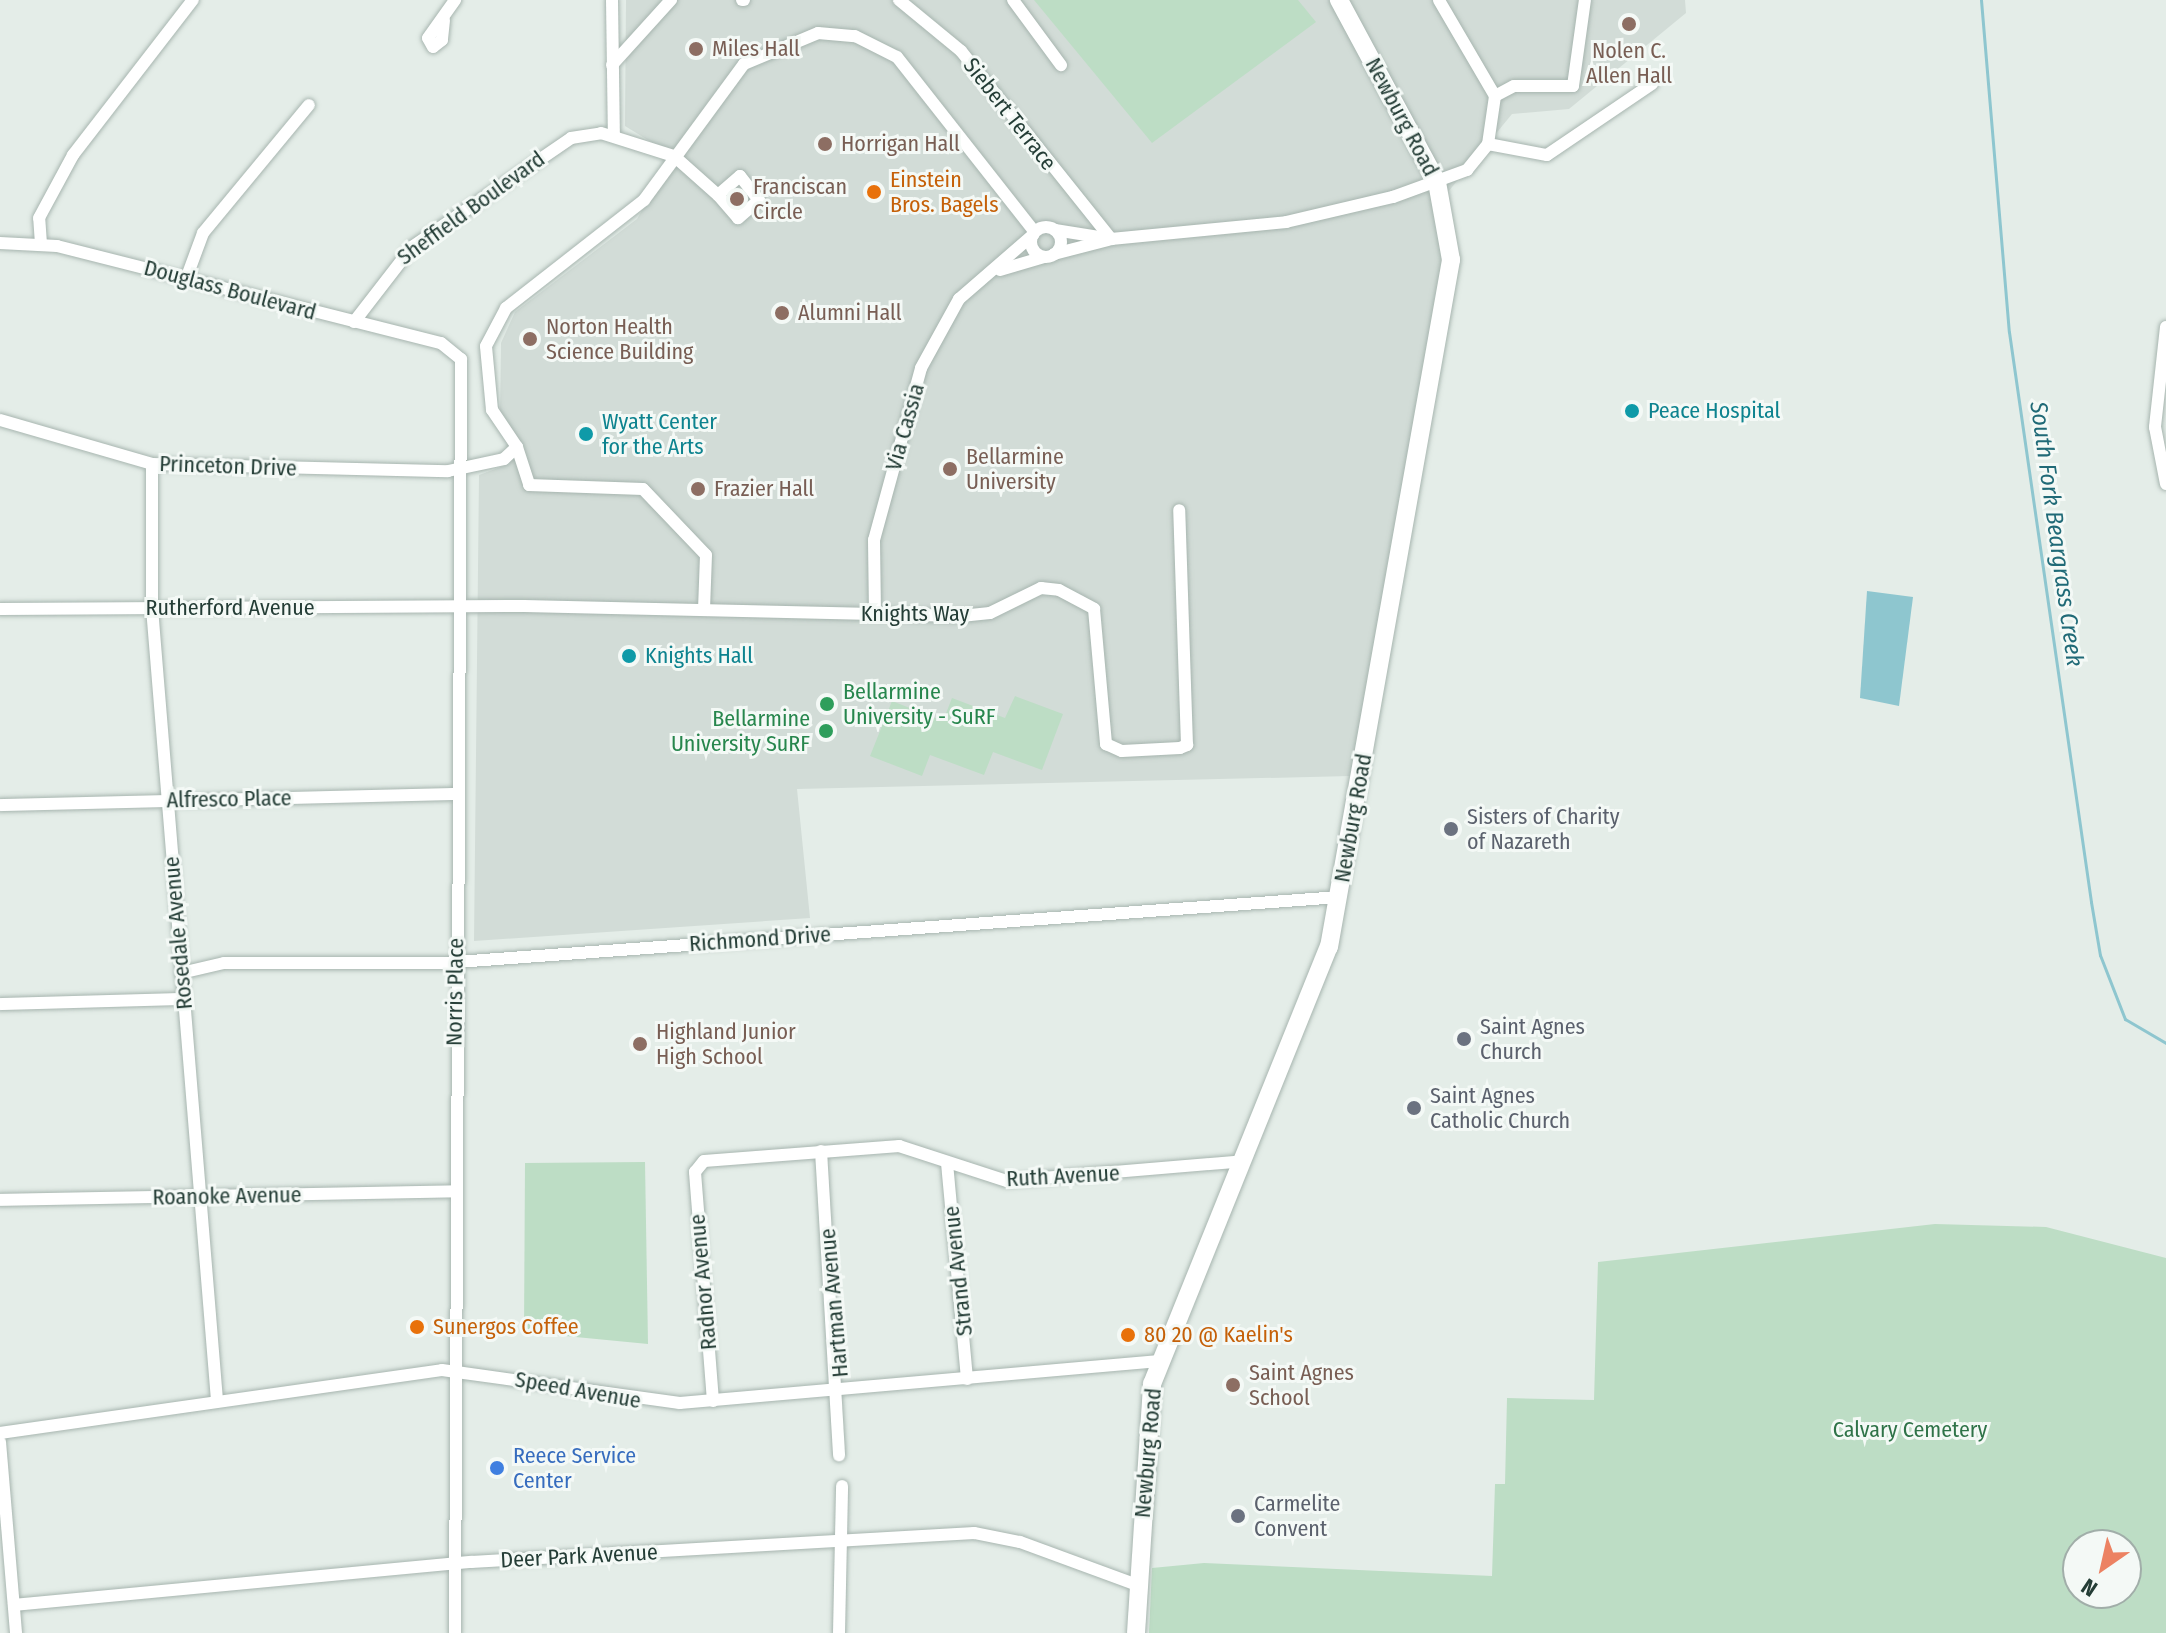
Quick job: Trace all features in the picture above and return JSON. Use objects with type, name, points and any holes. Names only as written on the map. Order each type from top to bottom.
[{"type":"main road","name":"Newburg Road","points":[[1136,1633],[1147,1414],[1159,1361],[1322,971],[1339,897],[1451,260],[1437,182],[1339,0]]},
{"type":"street","points":[[41,244],[39,218],[73,155],[193,0]]},
{"type":"street","points":[[444,20],[455,0]]},
{"type":"street","points":[[612,0],[614,136]]},
{"type":"street","points":[[612,65],[671,0]]},
{"type":"street","name":"Siebert Terrace","points":[[899,0],[961,51],[1111,239]]},
{"type":"street","points":[[1013,0],[1061,65]]},
{"type":"street","points":[[1034,233],[1055,230],[1111,239],[1286,222],[1437,182],[1467,170],[1488,144],[1495,96],[1439,0]]},
{"type":"street","points":[[1495,96],[1514,86],[1573,86],[1585,0]]},
{"type":"street","points":[[704,609],[706,555],[643,489],[529,485],[517,447],[492,410],[486,346],[496,325],[545,271],[621,223],[744,64],[807,36],[855,36],[888,51],[922,84],[1034,233],[1033,249],[1049,255],[1061,242],[1055,230]]},
{"type":"street","points":[[1488,144],[1547,155],[1652,84]]},
{"type":"street","points":[[186,279],[203,233],[309,105]]},
{"type":"street","name":"Sheffield Boulevard","points":[[354,322],[412,247],[560,143],[596,133],[674,156]]},
{"type":"street","points":[[674,156],[718,195]]},
{"type":"street","name":"Via Cassia","points":[[875,613],[874,540],[921,368],[959,299],[1000,270],[1034,233]]},
{"type":"street","name":"Via Cassia","points":[[1000,270],[1111,239]]},
{"type":"street","name":"Douglass Boulevard","points":[[0,243],[41,244],[354,322],[456,352]]},
{"type":"street","points":[[2166,327],[2155,427],[2166,484]]},
{"type":"street","name":"Norris Place","points":[[455,1633],[453,1191],[463,368],[456,352]]},
{"type":"street","name":"Princeton Drive","points":[[0,420],[152,464],[461,468],[504,459],[517,447]]},
{"type":"street","name":"Rosedale Avenue","points":[[152,464],[152,608],[217,1400]]},
{"type":"street","name":"Knights Way","points":[[460,608],[704,609],[961,616],[990,613],[1041,588],[1078,594],[1097,623],[1106,744],[1122,751],[1180,748],[1187,745],[1179,510]]},
{"type":"street","name":"Rutherford Avenue","points":[[0,609],[460,608]]},
{"type":"street","name":"Alfresco Place","points":[[0,805],[457,794]]},
{"type":"street","name":"Richmond Drive","points":[[181,973],[224,963],[455,962],[1339,897]]},
{"type":"street","points":[[0,1004],[183,999]]},
{"type":"street","name":"Ruth Avenue","points":[[699,1165],[899,1146],[1007,1181],[1243,1161]]},
{"type":"street","name":"Hartman Avenue","points":[[821,1151],[841,1390],[839,1455]]},
{"type":"street","name":"Strand Avenue","points":[[947,1163],[967,1379]]},
{"type":"street","name":"Radnor Avenue","points":[[699,1165],[713,1401]]},
{"type":"street","name":"Roanoke Avenue","points":[[0,1200],[453,1191]]},
{"type":"street","name":"Speed Avenue","points":[[0,1433],[217,1400],[453,1370],[621,1400],[713,1401],[1159,1361]]},
{"type":"street","points":[[0,1442],[4,1549],[16,1633]]},
{"type":"street","points":[[839,1633],[842,1486]]},
{"type":"street","name":"Deer Park Avenue","points":[[14,1605],[455,1566],[989,1534],[1137,1585]]},
{"type":"shaded area","name":"Bellarmine University","points":[[626,0],[1685,0],[1686,13],[1569,109],[1512,114],[1443,198],[1446,263],[1350,776],[797,789],[810,918],[474,941],[479,475],[509,464],[519,444],[500,420],[501,343],[515,312],[637,219],[674,156],[625,126]]},
{"type":"green space","points":[[1034,0],[1298,0],[1316,22],[1152,143]]},
{"type":"green space","points":[[1015,696],[1063,714],[1042,770],[993,752],[984,775],[930,755],[922,776],[870,756],[892,701],[943,721],[952,698],[1005,718]]},
{"type":"green space","points":[[645,1162],[648,1344],[524,1332],[525,1163]]},
{"type":"green space","name":"Calvary Cemetery","points":[[1935,1224],[2046,1227],[2166,1258],[2166,1633],[1149,1633],[1152,1568],[1204,1563],[1492,1576],[1495,1484],[1505,1484],[1507,1398],[1594,1400],[1598,1262]]},
{"type":"water","points":[[1867,591],[1913,597],[1899,706],[1860,698]]},
{"type":"waterway","name":"South Fork Beargrass Creek","points":[[1981,0],[2009,332],[2100,955],[2125,1019],[2166,1043]]},
{"type":"place","name":"Nolen C. Allen Hall","points":[[1629,24]]},
{"type":"place","name":"Miles Hall","points":[[696,49]]},
{"type":"place","name":"Horrigan Hall","points":[[825,144]]},
{"type":"place","name":"Einstein Bros. Bagels","points":[[874,192]]},
{"type":"place","name":"Franciscan Circle","points":[[737,199]]},
{"type":"place","name":"Alumni Hall","points":[[782,313]]},
{"type":"place","name":"Norton Health Science Building","points":[[530,339]]},
{"type":"place","name":"Peace Hospital","points":[[1632,411]]},
{"type":"place","name":"Wyatt Center for the Arts","points":[[586,434]]},
{"type":"place","name":"Bellarmine University","points":[[950,469]]},
{"type":"place","name":"Frazier Hall","points":[[698,489]]},
{"type":"place","name":"Knights Hall","points":[[629,656]]},
{"type":"place","name":"Bellarmine University - SuRF","points":[[827,704]]},
{"type":"place","name":"Bellarmine University SuRF","points":[[826,731]]},
{"type":"place","name":"Sisters of Charity of Nazareth","points":[[1451,829]]},
{"type":"place","name":"Saint Agnes Church","points":[[1464,1039]]},
{"type":"place","name":"Highland Junior High School","points":[[640,1044]]},
{"type":"place","name":"Saint Agnes Catholic Church","points":[[1414,1108]]},
{"type":"place","name":"Sunergos Coffee","points":[[417,1327]]},
{"type":"place","name":"80 20 @ Kaelin's","points":[[1128,1335]]},
{"type":"place","name":"Saint Agnes School","points":[[1233,1385]]},
{"type":"place","name":"Reece Service Center","points":[[497,1468]]},
{"type":"place","name":"Carmelite Convent","points":[[1238,1516]]}]
